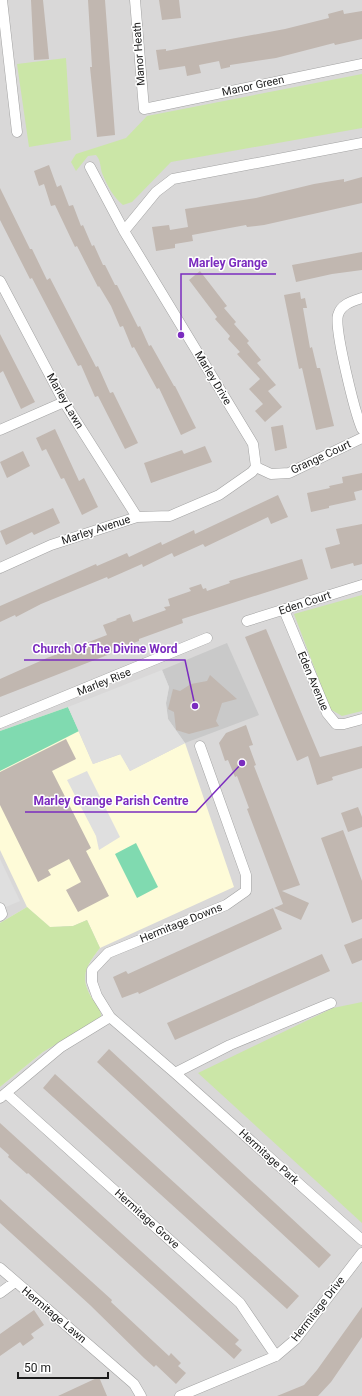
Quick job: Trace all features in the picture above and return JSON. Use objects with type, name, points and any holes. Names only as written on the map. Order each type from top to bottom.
[{"type":"street","points":[[2,0],[3,40],[17,132]]},
{"type":"street","name":"Manor Heath","points":[[135,0],[144,109]]},
{"type":"street","name":"Manor Green","points":[[144,109],[362,64]]},
{"type":"street","points":[[124,231],[156,192],[173,179],[362,143]]},
{"type":"street","name":"Marley Drive","points":[[90,166],[124,231],[253,444],[256,467]]},
{"type":"street","name":"Marley Lawn","points":[[0,281],[3,295],[64,402],[137,517]]},
{"type":"street","name":"Grange Court","points":[[362,298],[348,303],[338,314],[338,333],[362,429]]},
{"type":"street","points":[[0,430],[64,402]]},
{"type":"street","name":"Grange Court","points":[[256,467],[271,474],[289,473],[362,438]]},
{"type":"street","name":"Marley Avenue","points":[[0,568],[51,545],[137,517],[170,516],[220,495],[252,472],[256,467]]},
{"type":"street","name":"Eden Court","points":[[247,621],[362,585]]},
{"type":"street","name":"Eden Avenue","points":[[284,610],[327,713],[336,724],[344,724],[362,719]]},
{"type":"street","name":"Marley Rise","points":[[0,723],[207,638]]},
{"type":"street","name":"Hermitage Downs","points":[[110,1017],[97,996],[92,982],[92,970],[108,953],[226,905],[246,891],[246,875],[200,746]]},
{"type":"street","points":[[0,908],[2,914],[0,916]]},
{"type":"street","points":[[175,1073],[230,1045],[331,1003]]},
{"type":"street","points":[[3,1095],[61,1047],[110,1017]]},
{"type":"street","name":"Hermitage Park","points":[[110,1017],[362,1240]]},
{"type":"street","name":"Hermitage Grove","points":[[3,1095],[240,1303],[276,1356]]},
{"type":"street","name":"Hermitage Drive","points":[[180,1396],[276,1356],[296,1339],[362,1253]]},
{"type":"street","name":"Hermitage Lawn","points":[[0,1268],[134,1384],[141,1396]]},
{"type":"street","points":[[0,1293],[15,1282]]},
{"type":"shaded area","points":[[0,0],[362,0],[362,1396],[0,1396],[0,1087],[43,1052],[93,999],[87,990],[84,976],[91,960],[100,948],[27,907],[0,923]]},
{"type":"shaded area","points":[[227,643],[259,715],[185,743],[168,719],[166,703],[169,687],[162,670]]},
{"type":"shaded area","points":[[162,670],[169,687],[166,703],[168,719],[185,743],[130,771],[120,754],[93,764],[68,707]]},
{"type":"shaded area","points":[[68,707],[93,764],[121,754],[130,771],[185,743],[234,887],[100,948],[87,920],[73,926],[50,927],[27,907],[0,850],[0,731]]},
{"type":"shaded area","points":[[87,771],[120,837],[99,850],[96,836],[67,780]]},
{"type":"shaded area","points":[[0,859],[20,901],[1,909],[0,908]]},
{"type":"green space","points":[[66,58],[71,140],[29,147],[17,64]]},
{"type":"green space","points":[[362,74],[362,128],[171,162],[132,202],[123,205],[113,195],[108,186],[102,173],[99,159],[96,155],[88,156],[76,171],[71,162],[76,154],[126,138],[147,116]]},
{"type":"green space","points":[[362,595],[362,711],[342,716],[330,709],[294,614]]},
{"type":"green space","points":[[68,707],[79,731],[0,771],[0,731]]},
{"type":"green space","points":[[136,843],[158,887],[137,898],[115,854]]},
{"type":"green space","points":[[27,907],[50,927],[73,926],[87,920],[100,948],[88,967],[85,979],[89,992],[99,1008],[101,1017],[43,1052],[0,1087],[0,923]]},
{"type":"green space","points":[[362,1002],[362,1223],[198,1073],[333,1008]]},
{"type":"building","points":[[31,0],[43,0],[49,59],[34,60]]},
{"type":"building","points":[[88,0],[105,0],[115,135],[97,137],[90,67],[92,67]]},
{"type":"building","points":[[159,0],[179,0],[181,18],[162,20]]},
{"type":"building","points":[[343,10],[344,14],[362,11],[362,39],[335,45],[334,43],[276,58],[230,65],[230,67],[221,69],[219,61],[199,65],[201,73],[187,76],[185,66],[159,70],[156,50],[166,49],[166,51],[285,29],[329,18],[328,14]]},
{"type":"building","points":[[49,165],[57,187],[61,185],[69,206],[73,205],[81,226],[83,225],[92,246],[94,245],[103,265],[105,265],[115,285],[117,285],[138,327],[140,326],[149,346],[151,345],[175,386],[196,428],[181,435],[159,388],[157,389],[134,347],[132,348],[123,326],[120,327],[111,306],[99,286],[98,287],[77,246],[75,247],[55,205],[51,206],[44,184],[39,186],[34,171]]},
{"type":"building","points":[[362,177],[362,203],[264,225],[247,227],[246,225],[192,235],[193,241],[175,244],[175,248],[156,251],[152,227],[169,225],[170,230],[188,227],[185,209],[256,198],[314,184],[344,179],[344,182]]},
{"type":"building","points":[[0,188],[30,249],[32,249],[47,280],[50,278],[96,367],[98,366],[110,393],[113,392],[138,443],[125,449],[98,396],[95,397],[81,365],[78,366],[32,278],[30,279],[0,220]]},
{"type":"building","points":[[362,252],[362,270],[332,274],[296,282],[292,265]]},
{"type":"building","points":[[200,271],[227,306],[224,308],[236,322],[234,324],[249,341],[247,343],[261,360],[257,363],[276,385],[268,391],[282,407],[265,422],[255,411],[263,404],[249,389],[260,379],[237,354],[240,352],[228,339],[230,336],[215,319],[217,317],[189,280]]},
{"type":"building","points":[[300,292],[301,299],[305,298],[307,308],[303,308],[310,348],[312,347],[317,368],[320,368],[334,426],[316,430],[302,368],[299,369],[284,295]]},
{"type":"building","points":[[0,334],[35,402],[21,409],[3,371],[0,373]]},
{"type":"building","points":[[283,425],[287,448],[275,451],[271,427]]},
{"type":"building","points":[[55,429],[79,481],[84,478],[98,507],[82,515],[64,478],[61,479],[46,449],[42,451],[36,438]]},
{"type":"building","points":[[205,446],[212,462],[151,483],[144,463],[182,450],[184,454]]},
{"type":"building","points":[[23,451],[30,466],[7,478],[0,462]]},
{"type":"building","points":[[362,473],[362,490],[354,492],[356,500],[311,512],[307,493],[330,488],[329,486],[343,483],[342,477]]},
{"type":"building","points":[[278,495],[288,517],[271,524],[268,517],[205,547],[203,544],[174,557],[172,553],[143,567],[142,564],[108,579],[107,577],[41,604],[16,617],[15,615],[0,622],[0,606],[96,564],[97,566],[127,553],[129,557],[161,542],[162,545],[194,530],[195,534]]},
{"type":"building","points":[[53,508],[60,523],[34,535],[32,532],[6,545],[0,531]]},
{"type":"building","points":[[362,524],[362,564],[354,566],[353,563],[331,569],[325,548],[340,544],[336,529]]},
{"type":"building","points":[[302,559],[308,579],[182,619],[183,623],[139,639],[139,641],[109,652],[110,654],[0,697],[0,679],[47,658],[107,635],[103,625],[117,620],[116,619],[130,614],[133,622],[166,610],[164,607],[170,606],[168,599],[191,591],[189,588],[201,584],[203,589],[206,588],[207,591],[230,583],[229,581]]},
{"type":"building","points":[[266,629],[320,757],[362,746],[362,768],[332,777],[333,780],[317,785],[308,756],[297,761],[245,637]]},
{"type":"building","points":[[210,675],[237,699],[222,703],[216,721],[219,726],[189,734],[176,730],[174,712],[168,709],[173,689],[180,691],[191,684],[207,681]]},
{"type":"building","points":[[246,725],[253,745],[249,746],[256,765],[254,766],[300,885],[282,891],[309,903],[301,920],[274,908],[283,904],[247,809],[249,808],[237,776],[235,777],[228,760],[225,761],[219,743],[226,733]]},
{"type":"building","points":[[66,739],[76,759],[52,771],[91,848],[86,851],[109,896],[78,912],[66,890],[81,882],[69,859],[48,870],[51,875],[38,882],[0,805],[0,772]]},
{"type":"building","points":[[358,807],[362,817],[362,827],[348,832],[341,813]]},
{"type":"building","points":[[343,830],[362,881],[362,919],[352,923],[321,838]]},
{"type":"building","points":[[273,908],[282,929],[139,994],[138,992],[122,998],[113,977],[126,971],[128,974]]},
{"type":"building","points":[[362,938],[362,960],[352,964],[344,945]]},
{"type":"building","points":[[322,954],[330,971],[175,1040],[167,1023]]},
{"type":"building","points":[[109,1049],[331,1255],[319,1268],[97,1062]]},
{"type":"building","points":[[55,1074],[299,1296],[287,1309],[43,1088]]},
{"type":"building","points":[[0,1123],[239,1340],[235,1344],[242,1350],[234,1359],[28,1173],[27,1174],[8,1157],[9,1155],[0,1147]]},
{"type":"building","points":[[0,1199],[112,1300],[111,1302],[169,1356],[171,1353],[181,1363],[178,1366],[186,1373],[176,1384],[156,1365],[154,1367],[144,1358],[90,1305],[0,1223]]},
{"type":"building","points":[[362,1307],[362,1337],[331,1382],[318,1396],[277,1396],[304,1385],[317,1370]]},
{"type":"building","points":[[34,1310],[44,1325],[31,1334],[34,1338],[23,1346],[20,1342],[0,1356],[0,1334]]},
{"type":"building","points":[[99,1377],[107,1396],[58,1396],[86,1383]]},
{"type":"place","name":"Marley Grange","points":[[181,335]]},
{"type":"place","name":"Church Of The Divine Word","points":[[195,706]]},
{"type":"place","name":"Marley Grange Parish Centre","points":[[242,763]]}]
